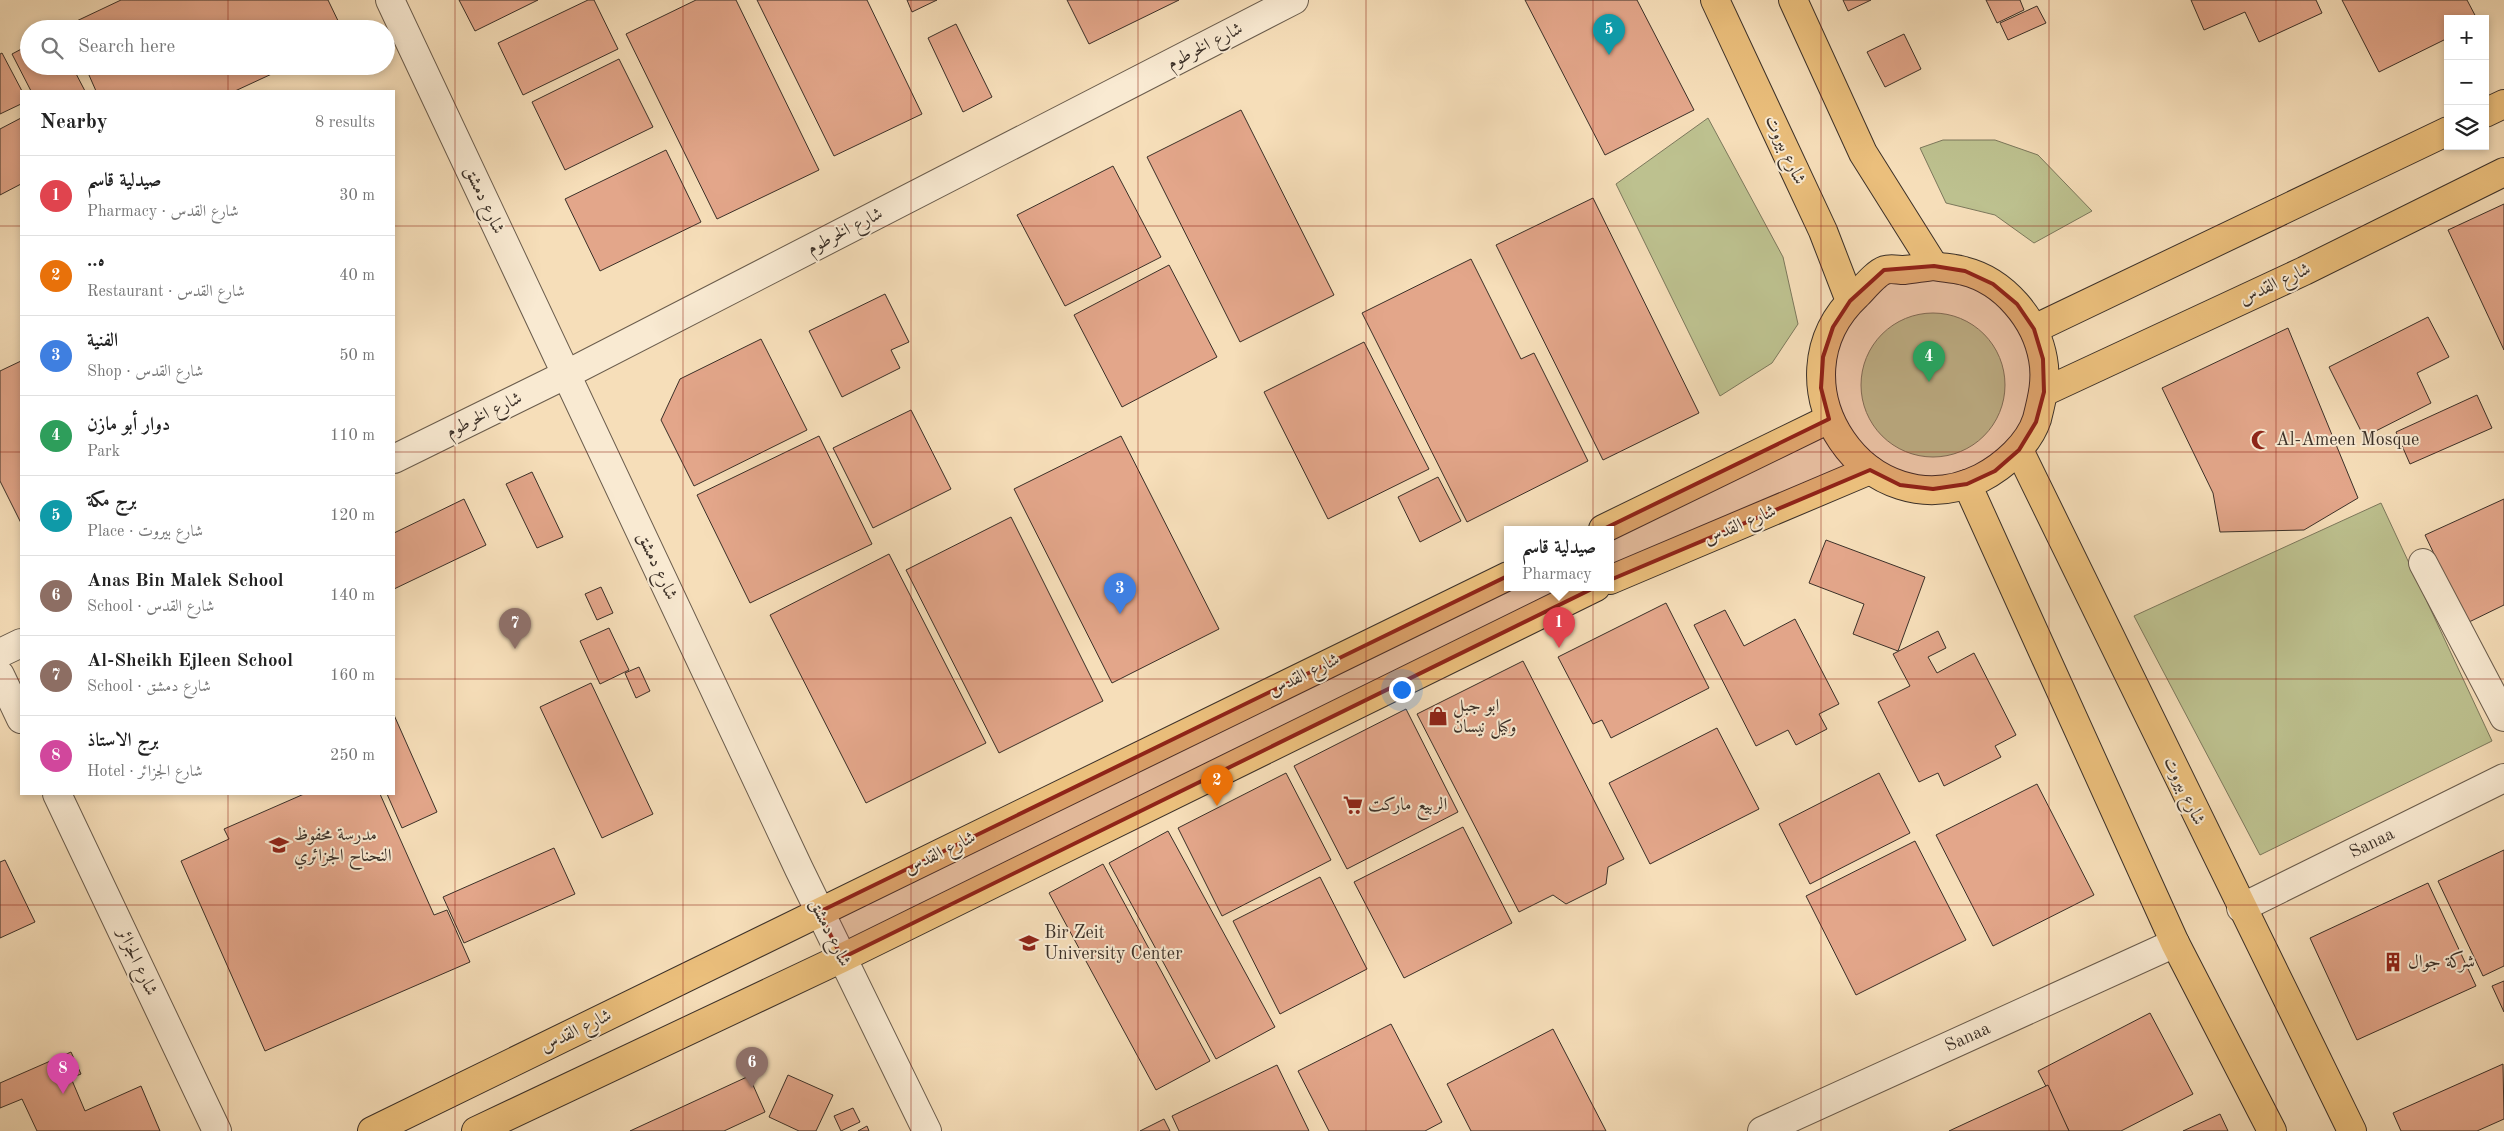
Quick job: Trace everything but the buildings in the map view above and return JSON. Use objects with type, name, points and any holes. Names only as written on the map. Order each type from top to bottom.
[{"type":"main road","name":"شارع بيروت","points":[[1715,0],[1822,231],[1850,301]]},
{"type":"main road","points":[[1793,0],[1863,153],[1934,266]]},
{"type":"main road","points":[[2489,111],[2504,104]]},
{"type":"main road","points":[[2034,329],[2444,133]]},
{"type":"main road","name":"شارع القدس","points":[[2044,392],[2304,271],[2504,172]]},
{"type":"main road","points":[[1934,266],[1965,271],[1993,284],[2016,304],[2034,329],[2043,359],[2044,392],[2036,422],[2019,450],[1995,471],[1968,484],[1933,489],[1900,485],[1870,470],[1846,448],[1829,419],[1821,388],[1823,357],[1832,327],[1850,301],[1884,270],[1934,266]]},
{"type":"main road","points":[[1609,526],[1829,419]]},
{"type":"main road","name":"شارع بيروت","points":[[2019,450],[2241,908],[2352,1131]]},
{"type":"main road","name":"شارع القدس","points":[[1614,578],[1870,470]]},
{"type":"main road","points":[[1968,484],[2175,943],[2272,1131]]},
{"type":"main road","name":"شارع القدس","points":[[372,1131],[1504,578]]},
{"type":"main road","points":[[476,1131],[842,958],[1588,591]]},
{"type":"street","name":"شارع دمشق","points":[[390,0],[820,912],[927,1131]]},
{"type":"street","name":"شارع الخرطوم","points":[[395,459],[566,374],[1294,0]]},
{"type":"street","points":[[2423,563],[2504,717]]},
{"type":"street","points":[[0,653],[20,643]]},
{"type":"street","points":[[0,675],[20,717]]},
{"type":"street","name":"Sanaa","points":[[2241,908],[2504,778]]},
{"type":"street","name":"شارع الجزائر","points":[[57,795],[217,1131]]},
{"type":"street","name":"Sanaa","points":[[1762,1131],[2175,943]]},
{"type":"highlighted area","points":[[1934,266],[1965,271],[1993,284],[2017,304],[2034,329],[2043,359],[2044,392],[2036,422],[2019,450],[1995,471],[1967,484],[1933,489],[1900,485],[1870,470],[1610,580],[842,958],[819,912],[1829,419],[1821,388],[1823,357],[1833,327],[1850,301],[1884,270]]},
{"type":"green space","points":[[1708,118],[1783,257],[1798,324],[1772,363],[1720,396],[1616,184]]},
{"type":"green space","points":[[1943,140],[1995,140],[2038,155],[2092,211],[2034,243],[1995,215],[1946,203],[1920,148]]},
{"type":"green space","points":[[1933,313],[1960,319],[1973,325],[1984,334],[1993,345],[1999,358],[2005,385],[1999,412],[1993,425],[1984,436],[1973,445],[1960,451],[1933,457],[1906,451],[1893,445],[1882,436],[1873,425],[1867,412],[1861,385],[1867,358],[1873,345],[1882,334],[1893,325],[1906,319]]},
{"type":"green space","points":[[2381,503],[2492,741],[2260,855],[2134,616]]},
{"type":"place","name":"برج مكة","points":[[1609,55]]},
{"type":"place","name":"دوار أبو مازن","points":[[1929,382]]},
{"type":"place","name":"Al-Ameen Mosque","points":[[2261,440]]},
{"type":"place","name":"الفنية","points":[[1120,614]]},
{"type":"place","name":"صيدلية قاسم","points":[[1559,648]]},
{"type":"place","name":"Al-Sheikh Ejleen School","points":[[515,649]]},
{"type":"place","name":"ابو جبل وكيل نيسان","points":[[1438,716]]},
{"type":"place","name":"الربيع ماركت","points":[[1353,805]]},
{"type":"place","name":"..ه","points":[[1217,806]]},
{"type":"place","name":"مدرسة محفوظ النحناح الجزائري","points":[[279,845]]},
{"type":"place","name":"Bir Zeit University Center","points":[[1029,943]]},
{"type":"place","name":"شركة جوال","points":[[2393,962]]},
{"type":"place","name":"Anas Bin Malek School","points":[[752,1088]]},
{"type":"place","name":"برج الاستاذ","points":[[63,1094]]}]
